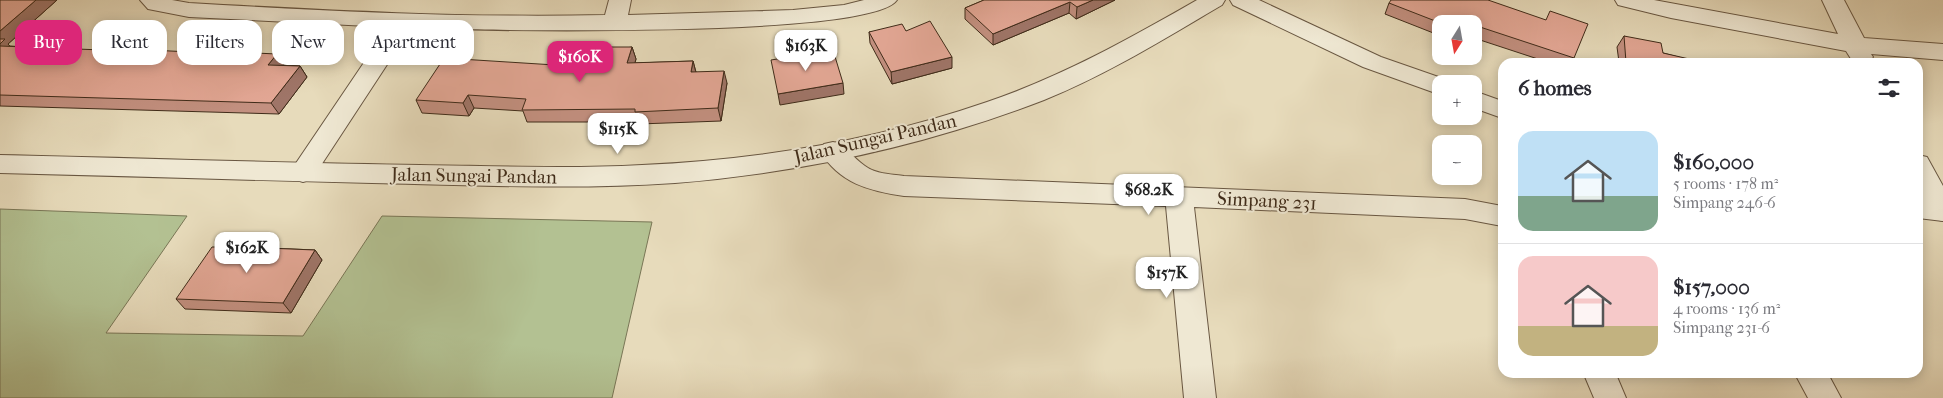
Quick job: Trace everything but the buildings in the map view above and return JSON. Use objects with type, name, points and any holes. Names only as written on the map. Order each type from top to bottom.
[{"type":"street","points":[[151,0],[156,4],[190,10],[385,20]]},
{"type":"street","points":[[615,23],[620,0]]},
{"type":"street","points":[[474,22],[615,23],[808,15],[853,10],[886,0]]},
{"type":"street","name":"Jalan Sungai Pandan","points":[[0,164],[552,177],[616,176],[732,167],[833,150],[916,132],[1035,94],[1084,73],[1214,0]]},
{"type":"street","points":[[1241,0],[1372,62],[1432,84]]},
{"type":"street","points":[[1626,0],[1860,54],[1943,52]]},
{"type":"street","points":[[1832,0],[1860,54]]},
{"type":"street","points":[[303,172],[375,65]]},
{"type":"street","points":[[1482,102],[1498,108]]},
{"type":"street","name":"Simpang 231","points":[[833,150],[849,170],[869,181],[904,186],[1465,209],[1498,215]]},
{"type":"street","points":[[1923,178],[1934,210]]},
{"type":"street","points":[[1179,196],[1200,398]]},
{"type":"street","points":[[1602,378],[1610,398]]},
{"type":"street","points":[[1813,378],[1825,398]]},
{"type":"green space","points":[[0,209],[187,216],[106,333],[303,336],[382,216],[652,222],[612,398],[0,398]]}]
